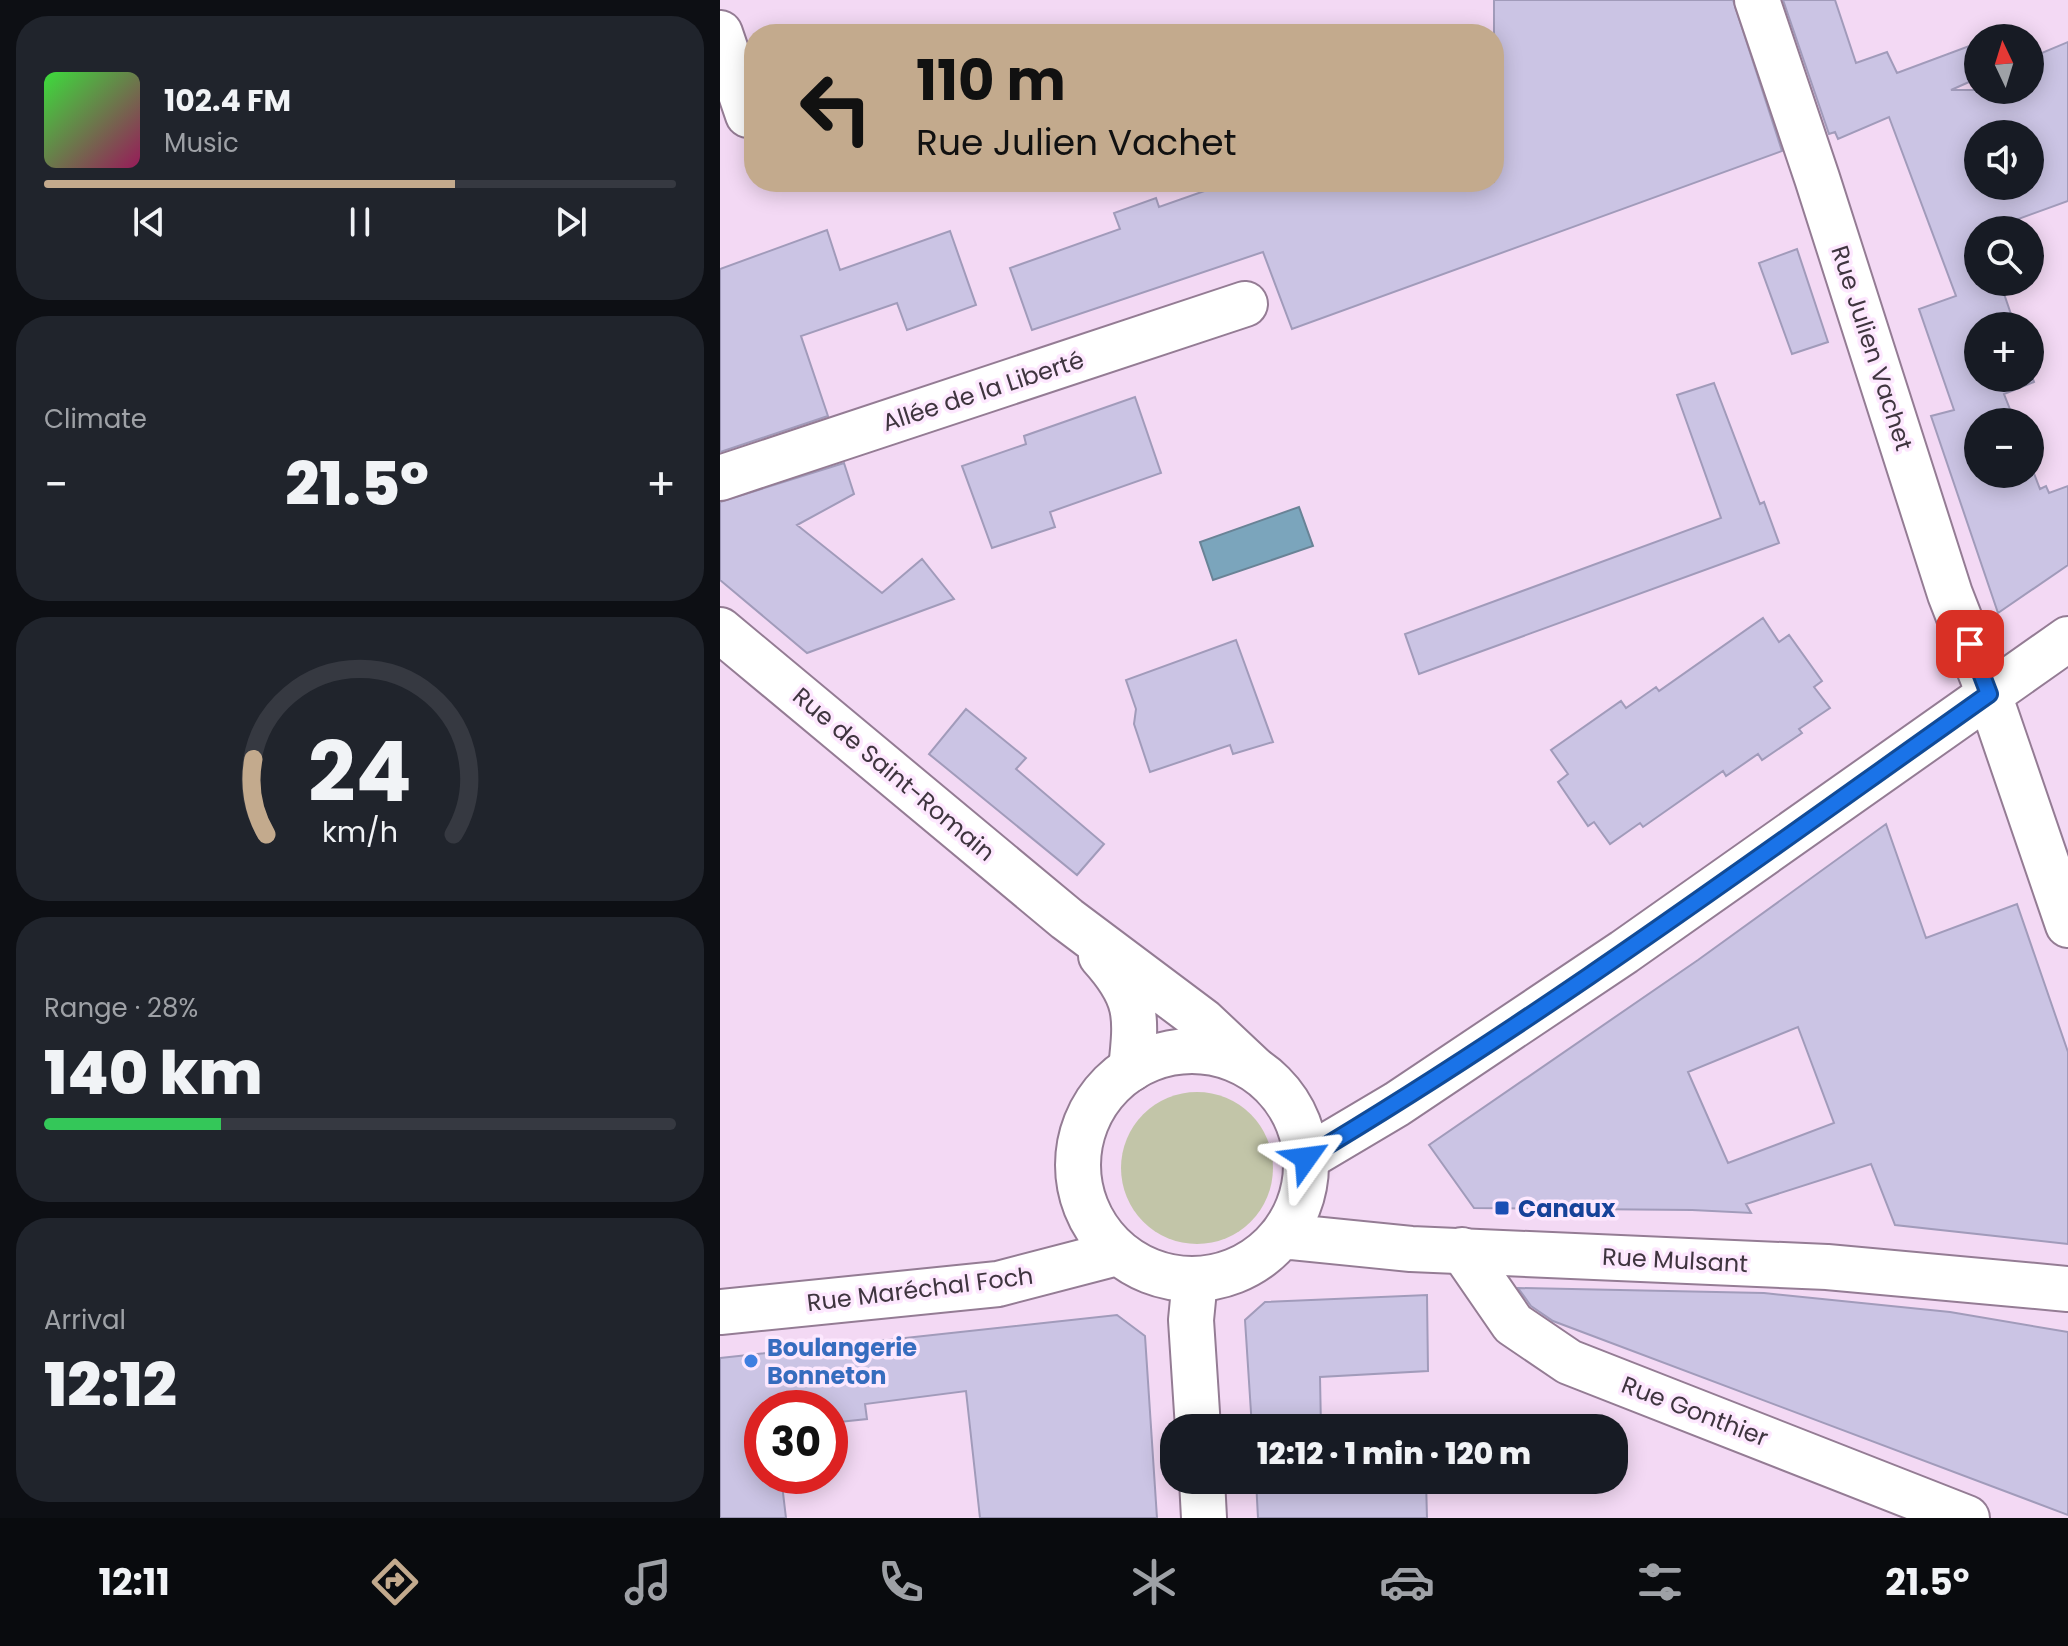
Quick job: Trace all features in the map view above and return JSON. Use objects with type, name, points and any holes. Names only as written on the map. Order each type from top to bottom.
[{"type":"street","name":"Rue Julien Vachet","points":[[1757,0],[1950,594],[1989,694],[2068,925]]},
{"type":"street","points":[[720,33],[744,103]]},
{"type":"street","name":"Allée de la Liberté","points":[[720,478],[1245,304]]},
{"type":"street","points":[[1306,1158],[1397,1104],[1624,952],[2068,639]]},
{"type":"street","name":"Rue de Saint-Romain","points":[[730,649],[1067,919],[1203,1021],[1253,1068]]},
{"type":"street","name":"Rue de Saint-Romain","points":[[1067,919],[1122,980],[1129,994],[1136,1030],[1131,1069]]},
{"type":"street","points":[[1181,1050],[1219,1053],[1253,1068],[1277,1088],[1292,1110],[1306,1148],[1306,1158],[1304,1197],[1282,1236],[1252,1262],[1216,1277],[1195,1279],[1178,1279],[1147,1271],[1117,1253],[1098,1232],[1084,1205],[1077,1179],[1077,1147],[1091,1108],[1116,1078],[1147,1058],[1181,1050]]},
{"type":"street","name":"Rue Mulsant","points":[[1282,1236],[1411,1249],[1827,1267],[2068,1289]]},
{"type":"street","name":"Rue Gonthier","points":[[1462,1250],[1513,1324],[1569,1362],[1967,1518]]},
{"type":"street","name":"Rue Maréchal Foch","points":[[720,1312],[998,1284],[1117,1253]]},
{"type":"street","points":[[1195,1279],[1191,1320],[1197,1414]]},
{"type":"street","points":[[1203,1494],[1204,1518]]},
{"type":"green space","points":[[1197,1092],[1226,1098],[1250,1115],[1267,1139],[1273,1168],[1267,1197],[1250,1221],[1226,1238],[1197,1244],[1168,1238],[1144,1221],[1127,1197],[1121,1168],[1127,1139],[1144,1115],[1168,1098]]},
{"type":"water","points":[[1299,507],[1313,546],[1213,580],[1200,542]]},
{"type":"building","points":[[1494,0],[1733,0],[1782,151],[1292,329],[1263,252],[1032,330],[1010,268],[1120,229],[1114,213],[1156,198],[1159,207],[1202,192],[1504,192],[1504,24],[1494,24]]},
{"type":"building","points":[[1783,0],[1835,0],[1856,63],[1887,52],[1897,73],[1964,48],[1964,84],[1951,90],[1964,90],[1964,104],[2044,104],[2044,52],[2068,42],[2068,201],[2027,216],[1964,216],[1964,296],[2005,296],[2010,312],[1964,312],[1964,392],[2009,392],[2004,394],[2010,408],[1964,408],[1964,488],[2040,489],[2046,486],[2049,493],[2068,486],[2068,565],[1998,613],[1931,416],[1954,410],[1919,309],[1956,296],[1889,117],[1838,139],[1835,132],[1829,134]]},
{"type":"building","points":[[827,230],[840,270],[950,231],[976,305],[907,330],[897,303],[801,336],[828,416],[720,452],[720,269]]},
{"type":"building","points":[[1797,249],[1828,342],[1792,354],[1759,263]]},
{"type":"building","points":[[1714,383],[1760,504],[1764,502],[1779,543],[1419,674],[1405,634],[1721,518],[1677,395]]},
{"type":"building","points":[[1135,397],[1161,473],[1050,512],[1055,527],[992,548],[962,466],[1026,444],[1024,436]]},
{"type":"building","points":[[844,463],[854,494],[797,525],[882,593],[922,559],[954,599],[807,653],[720,580],[720,502]]},
{"type":"building","points":[[1763,618],[1779,642],[1789,635],[1822,681],[1814,687],[1830,708],[1799,729],[1802,733],[1762,760],[1758,754],[1726,776],[1723,771],[1643,827],[1640,823],[1610,844],[1594,822],[1588,826],[1558,782],[1568,774],[1551,750],[1621,701],[1626,708],[1656,687],[1659,691]]},
{"type":"building","points":[[1236,640],[1273,742],[1233,754],[1230,745],[1150,772],[1134,724],[1136,709],[1126,680]]},
{"type":"building","points":[[966,709],[1026,758],[1016,769],[1104,844],[1077,875],[929,754]]},
{"type":"building","points":[[1886,824],[1926,938],[2017,904],[2068,1052],[2068,1244],[1895,1225],[1871,1164],[1746,1204],[1751,1213],[1474,1208],[1429,1145],[1698,960]],"holes":[[[1798,1027],[1834,1123],[1728,1163],[1688,1072]]]},
{"type":"building","points":[[1518,1288],[1764,1293],[1950,1312],[2068,1332],[2068,1515],[1553,1321],[1531,1306]]},
{"type":"building","points":[[1427,1295],[1428,1371],[1320,1377],[1321,1414],[1251,1414],[1245,1320],[1265,1302]]},
{"type":"building","points":[[1117,1315],[1145,1336],[1157,1518],[980,1518],[966,1391],[865,1404],[867,1419],[848,1421],[848,1390],[744,1390],[744,1494],[783,1494],[786,1518],[720,1518],[720,1358]]},
{"type":"building","points":[[1257,1494],[1426,1494],[1427,1518],[1258,1518]]},
{"type":"place","name":"Canaux","points":[[1502,1208]]},
{"type":"place","name":"Boulangerie Bonneton","points":[[751,1361]]},
{"type":"route","points":[[1306,1158],[1397,1104],[1624,952],[1989,694],[1970,644]]}]
